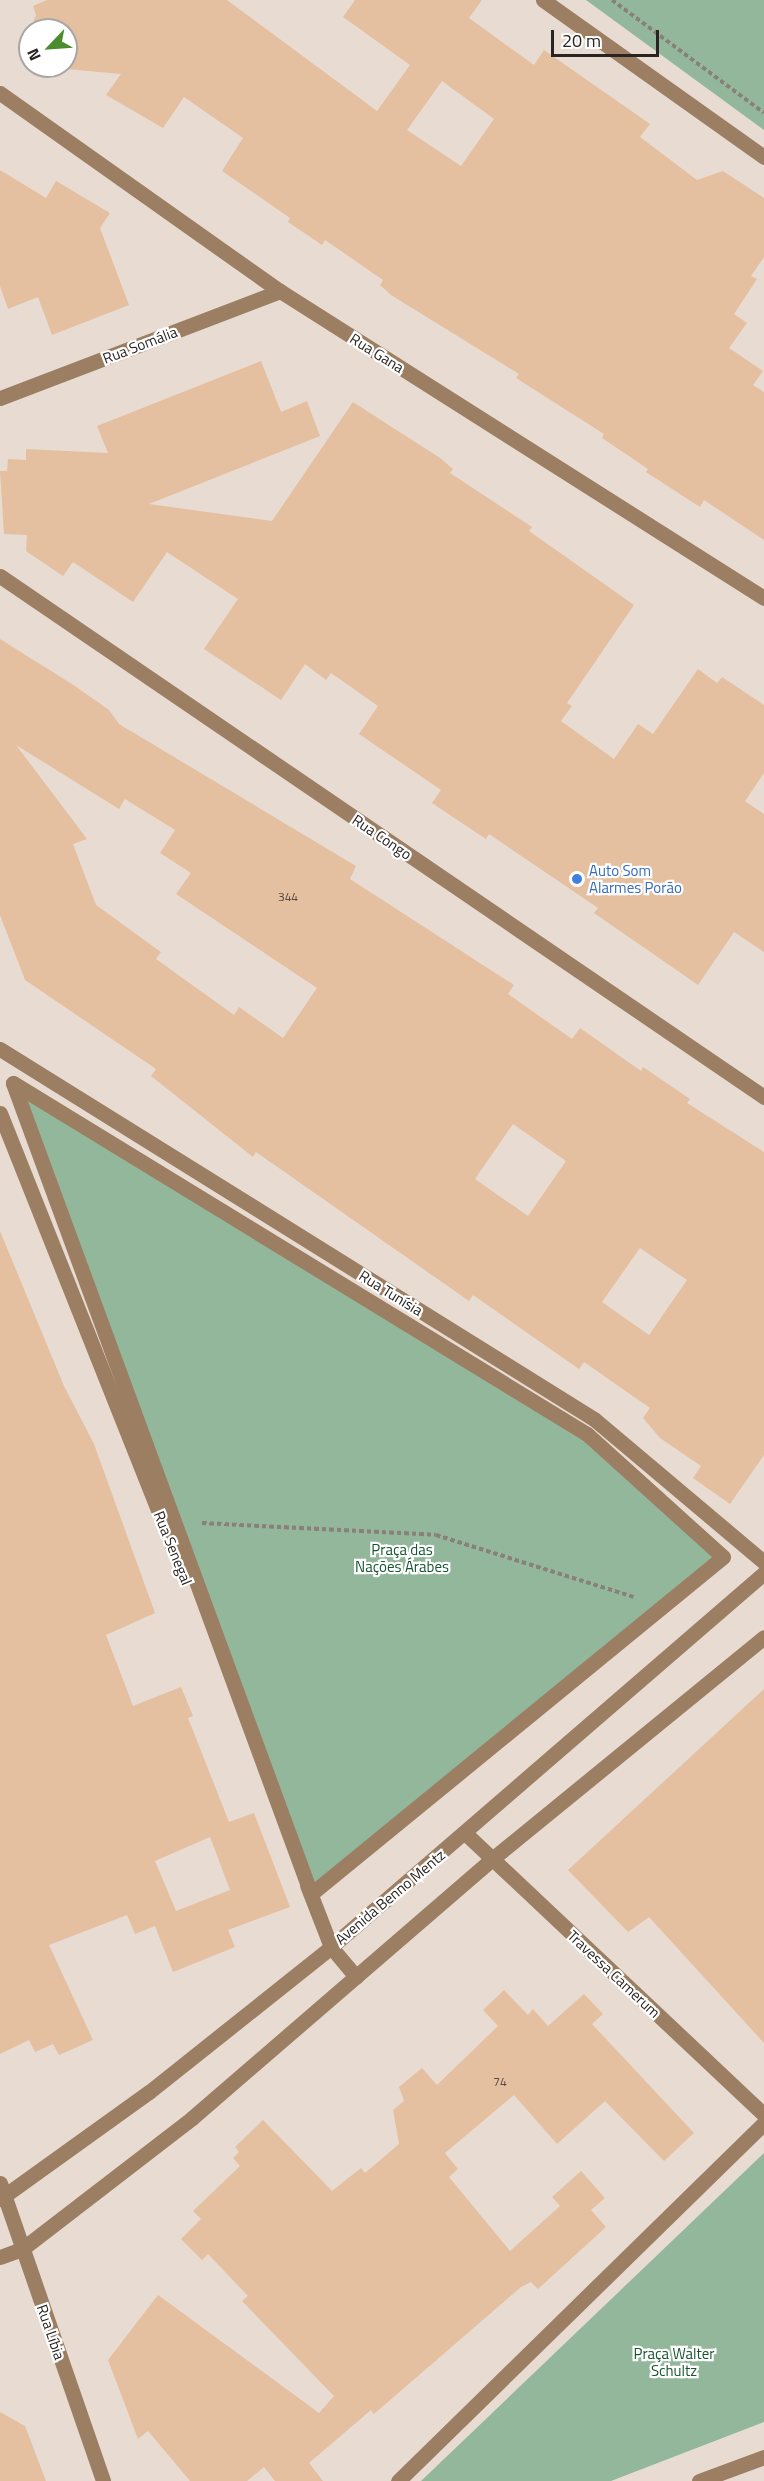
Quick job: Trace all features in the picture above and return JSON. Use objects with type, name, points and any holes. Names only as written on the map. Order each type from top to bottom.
[{"type":"street","points":[[543,0],[764,157]]},
{"type":"street","name":"Rua Gana","points":[[0,93],[280,291],[764,598]]},
{"type":"street","name":"Rua Somália","points":[[0,398],[280,291]]},
{"type":"street","name":"Rua Congo","points":[[0,576],[764,1097]]},
{"type":"street","name":"Rua Tunísia","points":[[0,1049],[594,1419],[764,1562]]},
{"type":"street","points":[[13,1083],[587,1434],[723,1557],[663,1606],[311,1894],[13,1083]]},
{"type":"street","name":"Rua Senegal","points":[[0,1113],[331,1947],[356,1977]]},
{"type":"street","name":"Avenida Benno Mentz","points":[[2,2193],[149,2092],[331,1947],[764,1573]]},
{"type":"street","points":[[0,2258],[22,2249],[192,2118],[492,1859],[764,1636]]},
{"type":"street","name":"Travessa Camerum","points":[[465,1833],[764,2115]]},
{"type":"street","points":[[398,2481],[764,2123]]},
{"type":"street","name":"Rua Líbia","points":[[2,2193],[103,2481]]},
{"type":"street","points":[[699,2481],[764,2457]]},
{"type":"path","points":[[612,0],[764,113]]},
{"type":"path","points":[[198,1522],[436,1534],[663,1606]]},
{"type":"green space","points":[[586,0],[764,0],[764,130]]},
{"type":"green space","name":"Praça das Nações Árabes","points":[[13,1083],[587,1434],[723,1557],[311,1894]]},
{"type":"green space","name":"Praça Walter Schultz","points":[[764,2153],[764,2422],[611,2481],[421,2481]]},
{"type":"building","points":[[47,0],[227,0],[377,111],[410,65],[343,17],[355,0],[482,0],[469,18],[534,65],[544,50],[650,124],[640,137],[697,180],[723,171],[764,198],[764,257],[751,276],[757,279],[734,314],[747,323],[729,348],[763,371],[753,385],[764,392],[764,540],[704,500],[700,507],[646,472],[648,469],[602,438],[604,434],[516,378],[519,374],[391,295],[380,285],[383,280],[325,240],[322,245],[288,222],[290,218],[222,171],[243,138],[184,97],[163,128],[106,95],[121,74],[78,70],[78,18],[35,18],[33,6]],"holes":[[[442,81],[494,119],[461,166],[407,130]]]},
{"type":"building","points":[[0,170],[46,198],[56,181],[110,213],[100,228],[129,305],[52,335],[38,297],[8,309],[0,286]]},
{"type":"building","points":[[261,361],[281,412],[307,401],[320,436],[149,504],[272,521],[353,402],[440,458],[453,469],[450,473],[532,527],[529,531],[634,605],[567,703],[572,706],[561,721],[614,759],[638,724],[653,734],[698,669],[717,683],[722,677],[764,705],[764,773],[745,801],[764,814],[764,952],[734,932],[698,985],[594,913],[598,908],[489,834],[486,839],[432,803],[441,790],[359,734],[378,706],[331,673],[326,680],[305,664],[281,700],[204,649],[238,599],[167,552],[133,602],[73,562],[63,576],[26,551],[27,535],[4,534],[0,471],[7,471],[8,459],[26,460],[26,449],[108,453],[97,426]]},
{"type":"building","points":[[0,639],[109,710],[119,724],[356,866],[350,879],[514,985],[508,994],[572,1039],[580,1028],[641,1071],[643,1067],[690,1099],[687,1103],[764,1152],[764,1455],[730,1504],[693,1478],[701,1466],[660,1438],[643,1418],[650,1408],[584,1362],[579,1369],[473,1295],[469,1301],[256,1152],[253,1157],[151,1076],[156,1069],[25,980],[0,915]],"holes":[[[16,745],[119,809],[125,799],[175,830],[160,853],[191,873],[176,894],[317,988],[283,1038],[239,1007],[234,1015],[156,959],[161,952],[96,905],[73,844],[87,839]],[[513,1124],[566,1161],[528,1216],[475,1179]],[[640,1248],[687,1280],[649,1335],[602,1302]]]},
{"type":"building","points":[[0,1231],[64,1386],[94,1444],[155,1613],[106,1635],[133,1706],[181,1687],[193,1716],[188,1718],[229,1822],[254,1813],[290,1907],[228,1930],[235,1947],[173,1972],[155,1926],[135,1934],[127,1915],[49,1945],[93,2040],[59,2055],[53,2044],[35,2052],[29,2040],[0,2054]],"holes":[[[210,1837],[230,1890],[176,1911],[155,1861]]]},
{"type":"building","points":[[764,1689],[764,2043],[649,1917],[628,1932],[568,1870]]},
{"type":"building","points":[[504,1990],[528,2015],[533,2009],[548,2026],[584,1994],[603,2014],[592,2024],[694,2133],[664,2161],[605,2101],[557,2144],[514,2095],[445,2153],[458,2169],[449,2177],[510,2251],[560,2206],[552,2197],[581,2171],[605,2198],[591,2210],[606,2227],[538,2289],[531,2282],[521,2287],[374,2414],[371,2410],[309,2463],[323,2481],[275,2481],[264,2467],[247,2481],[190,2481],[148,2431],[138,2439],[108,2360],[158,2295],[319,2413],[334,2396],[242,2301],[248,2296],[208,2254],[202,2260],[181,2239],[201,2219],[193,2211],[240,2166],[233,2158],[239,2152],[235,2147],[263,2120],[332,2191],[361,2168],[365,2173],[399,2144],[393,2110],[404,2101],[399,2087],[422,2068],[437,2085],[498,2026],[483,2010]]},
{"type":"building","points":[[0,2412],[25,2426],[46,2481],[0,2481]]},
{"type":"place","name":"Auto Som Alarmes Porão","points":[[577,879]]}]
